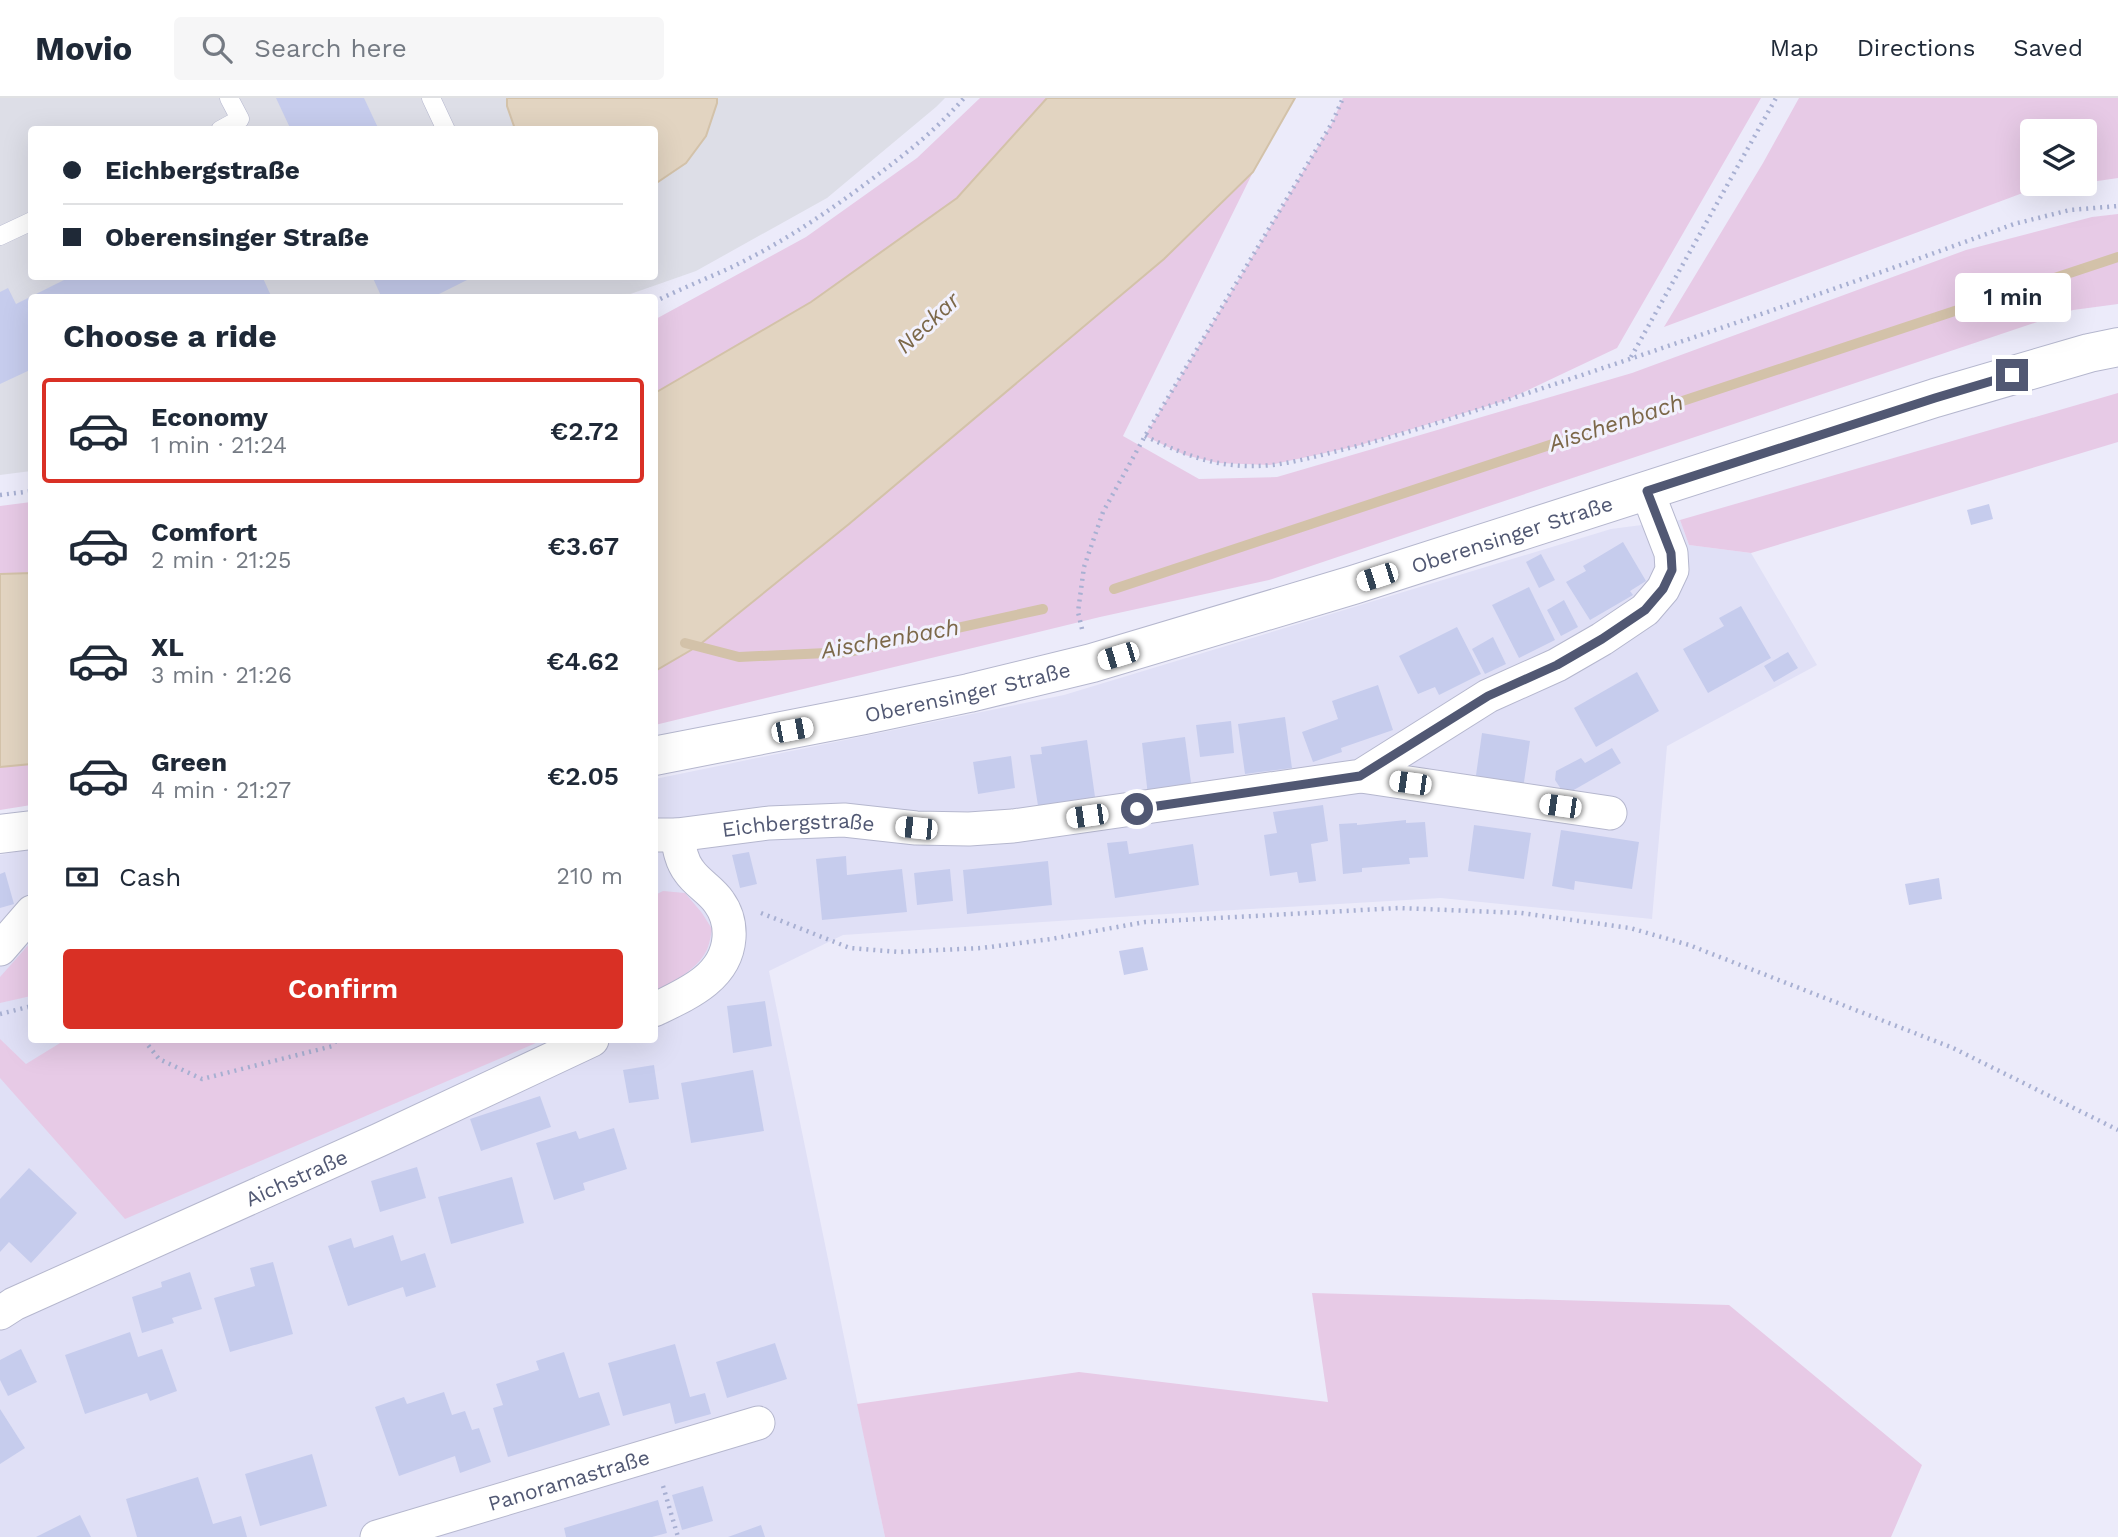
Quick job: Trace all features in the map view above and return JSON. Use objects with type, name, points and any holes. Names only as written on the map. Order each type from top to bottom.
[{"type":"street","name":"Oberensinger Straße","points":[[658,755],[969,693],[1092,663],[1353,585],[1935,398],[2118,347]]},
{"type":"street","name":"Eichbergstraße","points":[[666,835],[769,823],[844,820],[916,828],[1013,826],[1360,776],[1488,696],[1557,665],[1645,610],[1663,589],[1672,570],[1671,553],[1647,491]]},
{"type":"street","points":[[1360,776],[1610,813]]},
{"type":"street","points":[[0,834],[28,830]]},
{"type":"street","points":[[658,1008],[702,985],[719,967],[728,950],[730,925],[715,895],[689,871],[666,835]]},
{"type":"street","points":[[0,948],[28,916]]},
{"type":"street","name":"Aichstraße","points":[[0,1313],[118,1256],[379,1140],[586,1043]]},
{"type":"street","name":"Panoramastraße","points":[[377,1537],[758,1423]]},
{"type":"lane","points":[[229,98],[243,125]]},
{"type":"lane","points":[[431,98],[444,126]]},
{"type":"lane","points":[[0,236],[28,223]]},
{"type":"path","points":[[658,300],[732,266],[798,231],[907,153],[964,98]]},
{"type":"path","points":[[1082,629],[1078,612],[1084,567],[1103,512],[1144,436],[1332,123],[1343,98]]},
{"type":"path","points":[[1631,359],[1776,98]]},
{"type":"path","points":[[1144,436],[1185,455],[1219,463],[1270,465],[1301,460],[1413,430],[1631,359],[2014,224],[2070,211],[2118,206]]},
{"type":"path","points":[[0,495],[28,492]]},
{"type":"path","points":[[722,906],[759,912],[850,948],[899,952],[996,946],[1145,922],[1399,908],[1521,913],[1630,928],[1689,945],[1953,1048],[2118,1130]]},
{"type":"path","points":[[0,1014],[28,1007]]},
{"type":"path","points":[[146,1043],[159,1059],[202,1079],[333,1046],[334,1043]]},
{"type":"path","points":[[654,1455],[678,1537]]},
{"type":"shaded area","points":[[0,98],[945,98],[827,198],[696,271],[631,294],[28,294],[28,471],[0,475]]},
{"type":"shaded area","points":[[980,98],[1047,98],[957,198],[811,302],[658,391],[658,318],[806,237],[917,158]]},
{"type":"shaded area","points":[[1343,98],[1761,98],[1617,348],[1507,400],[1357,446],[1270,465],[1218,463],[1185,455],[1145,436],[1332,123]]},
{"type":"shaded area","points":[[1799,98],[2118,98],[2118,178],[2097,181],[2097,119],[2020,119],[2020,194],[1664,327]]},
{"type":"shaded area","points":[[1253,172],[1123,436],[1199,479],[1277,477],[1632,373],[1966,250],[2092,217],[2118,214],[2118,304],[2073,310],[1269,580],[1100,617],[658,724],[658,669],[698,646],[849,524],[1164,259]]},
{"type":"shaded area","points":[[2118,393],[2118,442],[1751,553],[1689,545],[1680,520]]},
{"type":"shaded area","points":[[28,502],[28,573],[0,574],[0,506]]},
{"type":"shaded area","points":[[1680,520],[1689,545],[1751,553],[1817,665],[1667,746],[1652,919],[1441,898],[1150,915],[843,935],[769,971],[885,1537],[0,1537],[0,855],[28,850],[28,1043],[658,1043],[658,778],[1064,695],[1611,529]]},
{"type":"shaded area","points":[[28,764],[28,805],[0,810],[0,767]]},
{"type":"shaded area","points":[[663,891],[685,893],[712,929],[708,947],[693,968],[658,989],[658,894]]},
{"type":"shaded area","points":[[28,945],[28,997],[0,1003],[0,977]]},
{"type":"shaded area","points":[[0,1039],[26,1064],[60,1043],[536,1043],[125,1219],[0,1078]]},
{"type":"shaded area","points":[[1312,1293],[1729,1305],[1922,1465],[1891,1537],[885,1537],[857,1404],[1079,1372],[1328,1402]]},
{"type":"water","points":[[507,98],[717,98],[706,136],[686,163],[658,182],[658,126],[514,126]]},
{"type":"water","name":"Neckar","points":[[1047,98],[1295,98],[1253,172],[1164,259],[849,524],[698,646],[658,669],[658,391],[811,302],[957,198]]},
{"type":"water","points":[[28,573],[28,764],[0,767],[0,574]]},
{"type":"building","points":[[276,98],[364,98],[377,126],[289,126]]},
{"type":"building","points":[[64,280],[264,280],[270,294],[36,294]]},
{"type":"building","points":[[374,280],[467,280],[439,294],[380,294]]},
{"type":"building","points":[[8,288],[16,304],[28,298],[28,371],[0,384],[0,292]]},
{"type":"building","points":[[1989,504],[1993,519],[1971,525],[1967,510]]},
{"type":"building","points":[[1623,542],[1646,581],[1630,591],[1633,595],[1590,620],[1566,582],[1586,571],[1583,566]]},
{"type":"building","points":[[1541,554],[1555,580],[1539,588],[1526,562]]},
{"type":"building","points":[[1529,587],[1555,640],[1519,658],[1492,605]]},
{"type":"building","points":[[1564,600],[1578,627],[1561,636],[1547,610]]},
{"type":"building","points":[[1741,606],[1771,658],[1708,693],[1683,649],[1724,626],[1719,618]]},
{"type":"building","points":[[1457,627],[1481,674],[1439,695],[1435,687],[1418,694],[1399,656]]},
{"type":"building","points":[[1493,637],[1506,664],[1485,674],[1472,649]]},
{"type":"building","points":[[1788,652],[1798,668],[1774,682],[1764,666]]},
{"type":"building","points":[[1637,672],[1659,711],[1596,747],[1574,708]]},
{"type":"building","points":[[1378,685],[1393,730],[1341,748],[1342,752],[1313,762],[1302,732],[1338,719],[1332,701]]},
{"type":"building","points":[[1285,717],[1292,768],[1245,774],[1238,724]]},
{"type":"building","points":[[1231,721],[1234,753],[1200,757],[1196,725]]},
{"type":"building","points":[[1482,733],[1530,741],[1523,789],[1475,782]]},
{"type":"building","points":[[1185,737],[1192,790],[1148,796],[1142,743]]},
{"type":"building","points":[[1087,740],[1096,804],[1039,812],[1030,755],[1042,754],[1041,747]]},
{"type":"building","points":[[1612,748],[1621,763],[1565,795],[1555,780],[1556,771],[1581,758],[1585,763]]},
{"type":"building","points":[[1011,756],[1015,788],[978,794],[973,762]]},
{"type":"building","points":[[1323,805],[1328,841],[1311,844],[1316,881],[1299,883],[1297,872],[1270,876],[1264,835],[1277,833],[1273,812]]},
{"type":"building","points":[[1406,820],[1406,823],[1425,822],[1428,857],[1409,858],[1410,864],[1362,868],[1362,872],[1343,874],[1339,824]]},
{"type":"building","points":[[1474,825],[1531,833],[1524,879],[1468,871]]},
{"type":"building","points":[[1561,830],[1639,842],[1632,889],[1575,881],[1574,890],[1552,886]]},
{"type":"building","points":[[1127,841],[1129,854],[1193,844],[1199,885],[1115,898],[1107,843]]},
{"type":"building","points":[[749,852],[757,884],[740,888],[732,855]]},
{"type":"building","points":[[846,856],[847,875],[902,869],[907,912],[822,920],[816,859]]},
{"type":"building","points":[[1048,861],[1052,905],[967,914],[963,870]]},
{"type":"building","points":[[950,869],[953,901],[917,905],[914,873]]},
{"type":"building","points":[[5,872],[14,904],[0,908],[0,874]]},
{"type":"building","points":[[1939,878],[1942,899],[1909,905],[1905,884]]},
{"type":"building","points":[[1143,947],[1148,970],[1124,975],[1119,951]]},
{"type":"building","points":[[765,1001],[772,1046],[733,1053],[727,1006]]},
{"type":"building","points":[[654,1065],[659,1099],[629,1103],[623,1070]]},
{"type":"building","points":[[753,1070],[764,1131],[691,1143],[681,1083]]},
{"type":"building","points":[[540,1096],[551,1127],[481,1151],[470,1119]]},
{"type":"building","points":[[614,1128],[627,1169],[583,1183],[585,1190],[554,1200],[536,1143],[576,1131],[579,1139]]},
{"type":"building","points":[[417,1167],[426,1198],[380,1212],[371,1181]]},
{"type":"building","points":[[29,1168],[77,1213],[31,1263],[9,1242],[0,1252],[0,1199]]},
{"type":"building","points":[[512,1177],[524,1223],[451,1244],[438,1197]]},
{"type":"building","points":[[393,1235],[401,1261],[425,1253],[436,1287],[406,1297],[403,1287],[348,1306],[328,1246],[351,1238],[354,1248]]},
{"type":"building","points":[[273,1262],[293,1334],[230,1352],[214,1298],[255,1286],[250,1268]]},
{"type":"building","points":[[190,1272],[202,1309],[172,1318],[174,1323],[142,1333],[132,1297],[162,1287],[161,1282]]},
{"type":"building","points":[[130,1332],[138,1357],[162,1349],[177,1391],[150,1401],[147,1393],[85,1414],[65,1355]]},
{"type":"building","points":[[775,1343],[787,1379],[727,1398],[716,1362]]},
{"type":"building","points":[[675,1344],[690,1397],[705,1393],[711,1414],[675,1424],[670,1403],[623,1416],[608,1363]]},
{"type":"building","points":[[21,1349],[37,1382],[8,1396],[0,1380],[0,1360]]},
{"type":"building","points":[[564,1352],[579,1398],[599,1392],[610,1425],[508,1457],[493,1408],[503,1405],[496,1384],[539,1370],[536,1361]]},
{"type":"building","points":[[444,1392],[452,1415],[465,1411],[472,1430],[479,1428],[491,1462],[460,1473],[455,1456],[399,1476],[375,1407],[404,1397],[407,1404]]},
{"type":"building","points":[[0,1409],[25,1448],[0,1464]]},
{"type":"building","points":[[312,1454],[327,1506],[260,1526],[245,1474]]},
{"type":"building","points":[[198,1477],[213,1524],[241,1516],[247,1537],[137,1537],[126,1499]]},
{"type":"building","points":[[703,1486],[713,1521],[682,1530],[672,1495]]},
{"type":"building","points":[[658,1500],[667,1533],[652,1537],[566,1537],[564,1528]]},
{"type":"building","points":[[80,1515],[91,1537],[36,1537]]},
{"type":"building","points":[[761,1525],[765,1537],[728,1537]]},
{"type":"waterway","name":"Aischenbach","points":[[1114,589],[2118,257]]},
{"type":"waterway","name":"Aischenbach","points":[[685,643],[739,657],[848,652],[1043,609]]},
{"type":"route","points":[[1137,809],[1360,776],[1488,696],[1557,665],[1645,610],[1663,589],[1672,570],[1671,553],[1647,491],[2012,375]]}]
